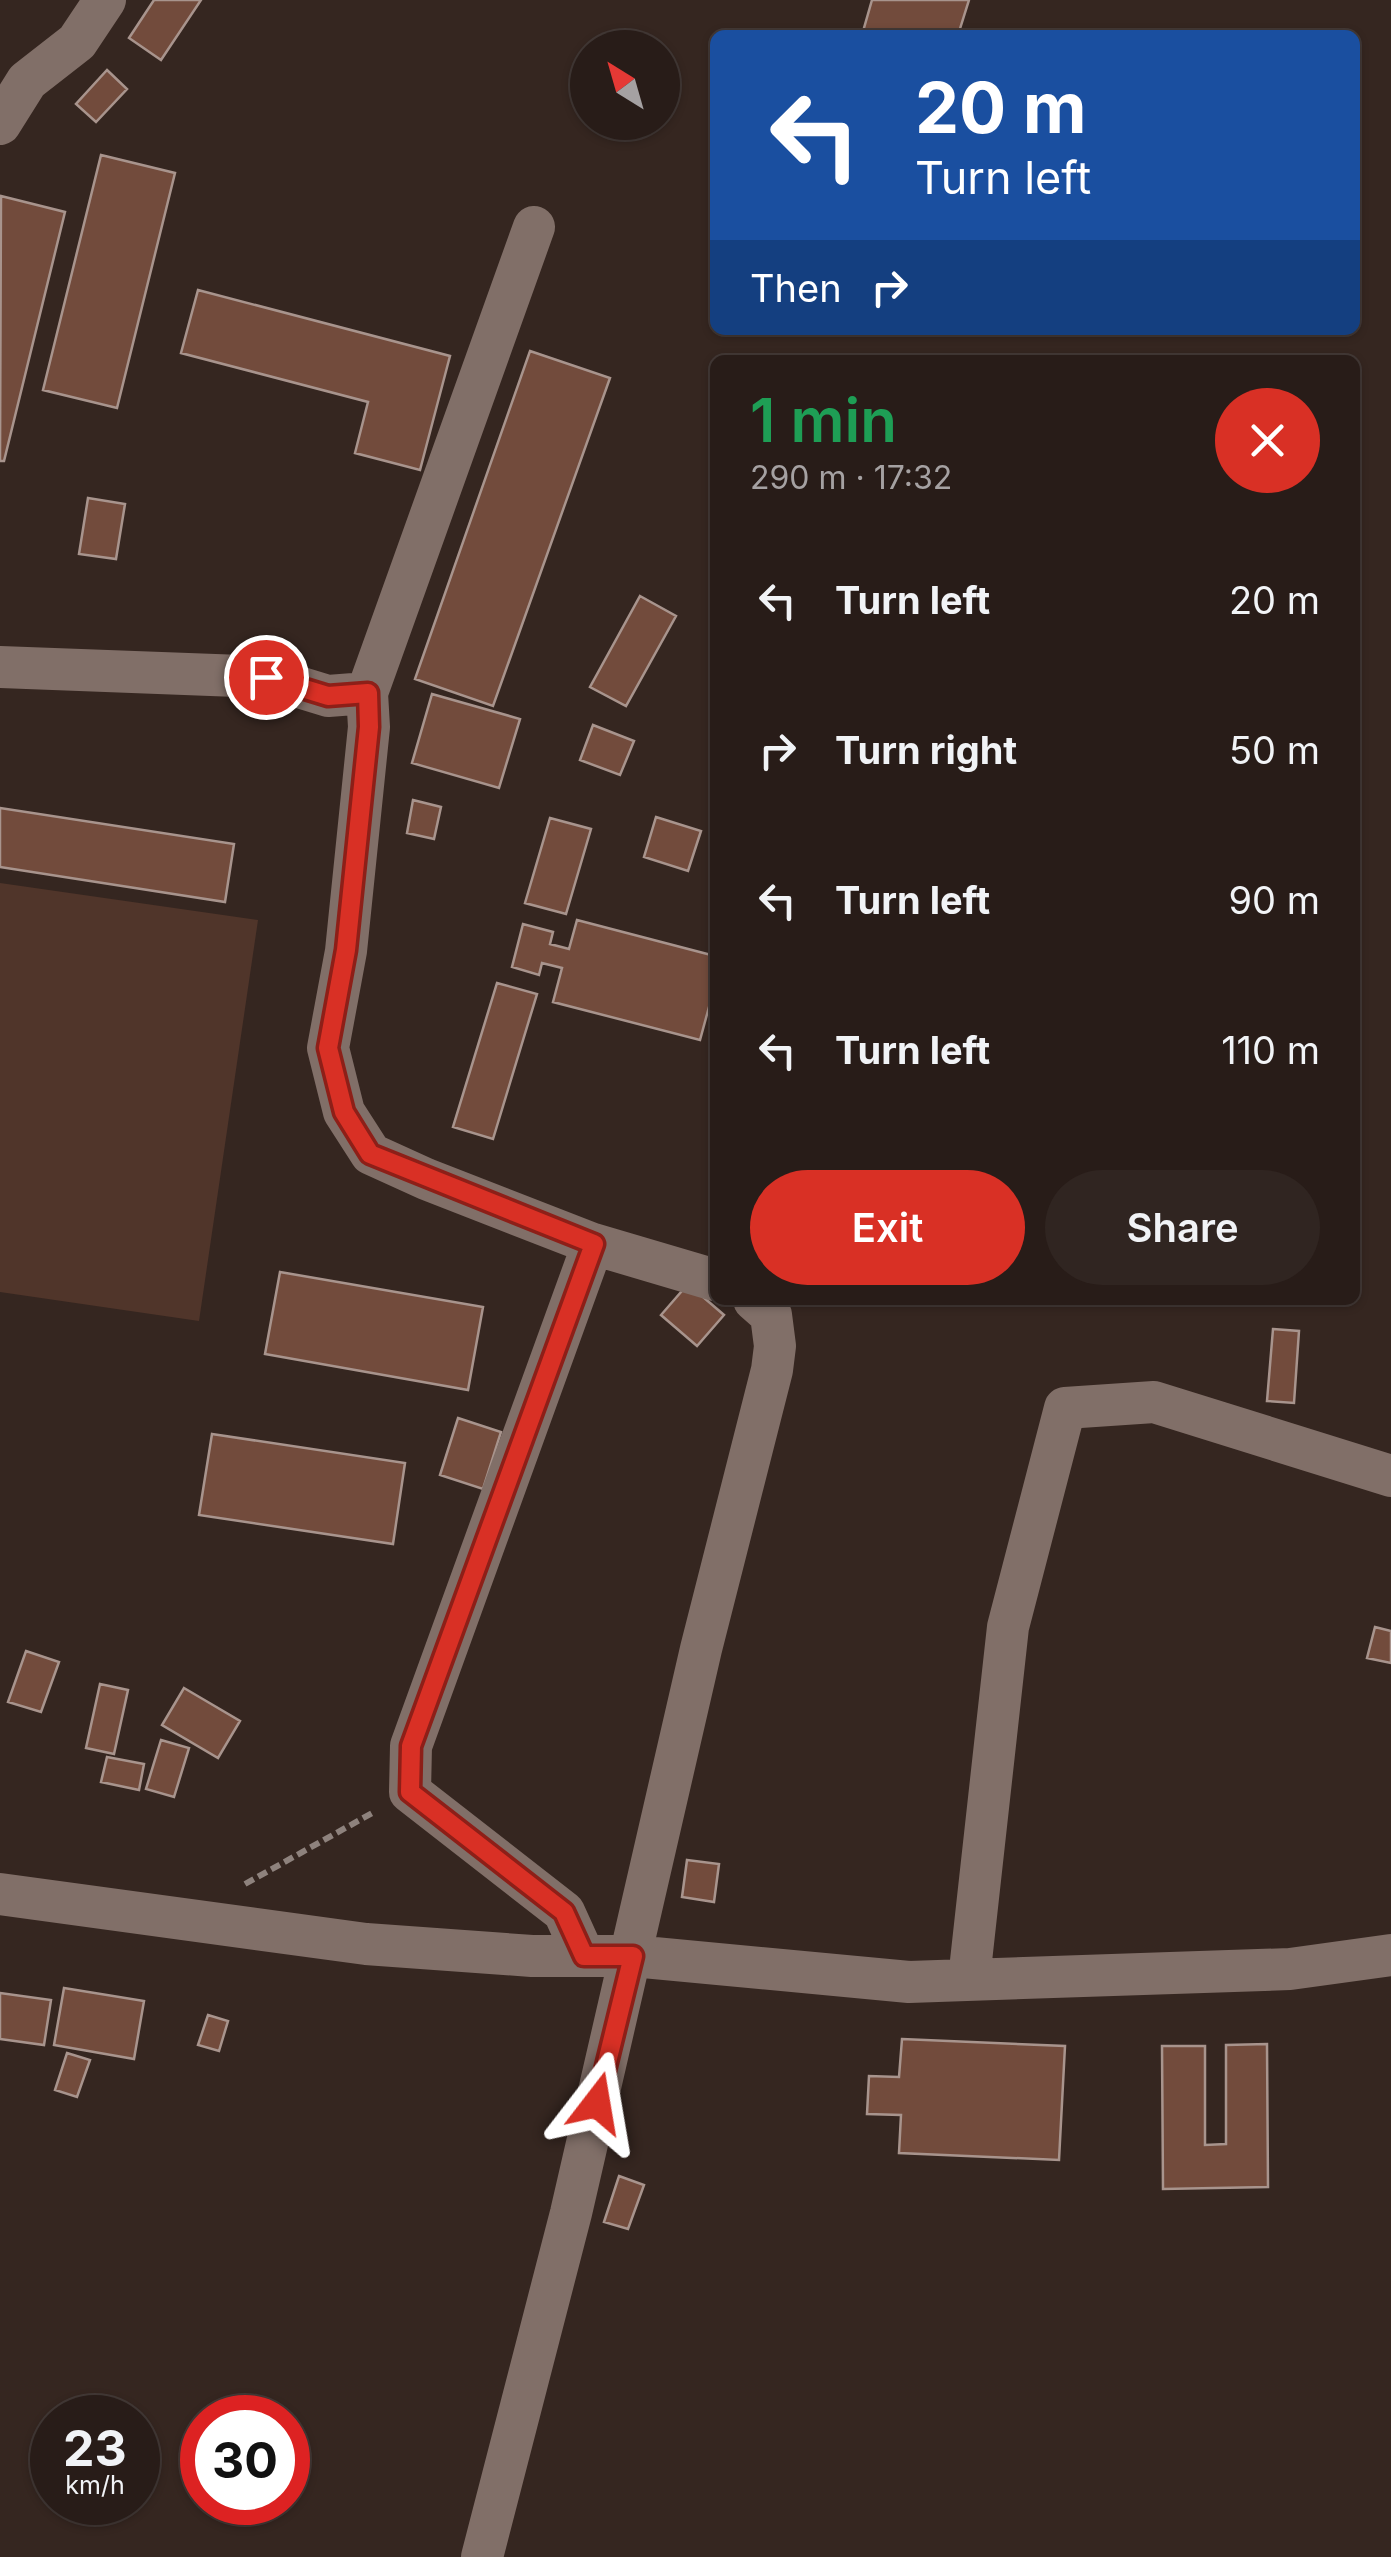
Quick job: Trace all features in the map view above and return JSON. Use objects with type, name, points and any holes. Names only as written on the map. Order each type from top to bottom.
[{"type":"street","points":[[0,124],[27,81],[78,42],[106,0]]},
{"type":"street","points":[[534,227],[368,693],[369,727],[346,950],[328,1048],[344,1112],[370,1154],[594,1244],[710,1279]]},
{"type":"street","points":[[0,667],[266,677],[328,696],[368,693]]},
{"type":"street","points":[[584,1956],[564,1912],[410,1792],[411,1746],[594,1244]]},
{"type":"street","points":[[482,2557],[633,1956],[702,1649],[772,1370],[776,1346],[771,1315],[760,1305]]},
{"type":"street","points":[[969,1979],[1008,1627],[1065,1408],[1154,1402],[1391,1476]]},
{"type":"street","points":[[0,1894],[366,1944],[633,1956],[908,1982],[1290,1968],[1391,1955]]},
{"type":"path","points":[[182,1921],[410,1792]]},
{"type":"shaded area","points":[[0,883],[258,920],[199,1321],[0,1292]]},
{"type":"building","points":[[154,0],[201,0],[161,60],[129,38]]},
{"type":"building","points":[[872,0],[969,0],[960,30],[863,30]]},
{"type":"building","points":[[107,70],[127,89],[96,122],[76,104]]},
{"type":"building","points":[[101,155],[175,173],[117,408],[43,390]]},
{"type":"building","points":[[1,196],[65,212],[4,461],[0,461]]},
{"type":"building","points":[[198,290],[450,356],[420,470],[355,453],[368,402],[181,353]]},
{"type":"building","points":[[530,351],[610,378],[493,706],[415,679]]},
{"type":"building","points":[[88,498],[125,504],[116,559],[79,554]]},
{"type":"building","points":[[640,596],[676,616],[626,706],[590,687]]},
{"type":"building","points":[[432,694],[520,719],[499,788],[412,763]]},
{"type":"building","points":[[593,725],[634,741],[620,775],[580,760]]},
{"type":"building","points":[[413,800],[441,807],[434,839],[407,833]]},
{"type":"building","points":[[0,808],[234,844],[225,902],[0,867]]},
{"type":"building","points":[[656,817],[701,831],[688,871],[644,857]]},
{"type":"building","points":[[550,818],[591,829],[566,914],[525,903]]},
{"type":"building","points":[[577,920],[710,955],[710,1003],[700,1040],[553,1002],[562,968],[542,963],[539,975],[512,967],[523,924],[553,932],[550,944],[569,949]]},
{"type":"building","points":[[497,983],[537,994],[493,1139],[453,1127]]},
{"type":"building","points":[[280,1272],[483,1307],[468,1390],[265,1354]]},
{"type":"building","points":[[688,1284],[724,1315],[697,1346],[661,1315]]},
{"type":"building","points":[[1273,1329],[1299,1331],[1294,1403],[1267,1401]]},
{"type":"building","points":[[458,1418],[501,1432],[483,1489],[440,1475]]},
{"type":"building","points":[[212,1434],[405,1463],[393,1544],[199,1515]]},
{"type":"building","points":[[1375,1627],[1391,1631],[1391,1663],[1367,1658]]},
{"type":"building","points":[[26,1651],[59,1662],[41,1712],[8,1702]]},
{"type":"building","points":[[100,1684],[128,1690],[114,1754],[86,1748]]},
{"type":"building","points":[[184,1688],[240,1721],[218,1758],[162,1725]]},
{"type":"building","points":[[161,1740],[189,1748],[174,1797],[146,1789]]},
{"type":"building","points":[[107,1757],[144,1764],[139,1790],[101,1782]]},
{"type":"building","points":[[687,1860],[719,1864],[714,1902],[682,1897]]},
{"type":"building","points":[[64,1988],[144,2001],[134,2059],[54,2045]]},
{"type":"building","points":[[0,1993],[51,2000],[44,2045],[0,2039]]},
{"type":"building","points":[[208,2015],[228,2021],[219,2051],[198,2045]]},
{"type":"building","points":[[902,2039],[1065,2046],[1059,2160],[899,2153],[901,2115],[867,2114],[869,2076],[899,2077]]},
{"type":"building","points":[[1267,2044],[1268,2187],[1163,2189],[1162,2046],[1205,2046],[1205,2145],[1226,2144],[1226,2045]]},
{"type":"building","points":[[67,2053],[90,2060],[77,2097],[55,2090]]},
{"type":"building","points":[[619,2176],[644,2185],[628,2229],[604,2222]]},
{"type":"route","points":[[266,677],[328,696],[368,693],[369,727],[362,760],[346,950],[328,1048],[344,1112],[370,1154],[426,1180],[594,1244],[411,1746],[410,1792],[564,1912],[584,1956],[633,1956],[597,2103]]}]
